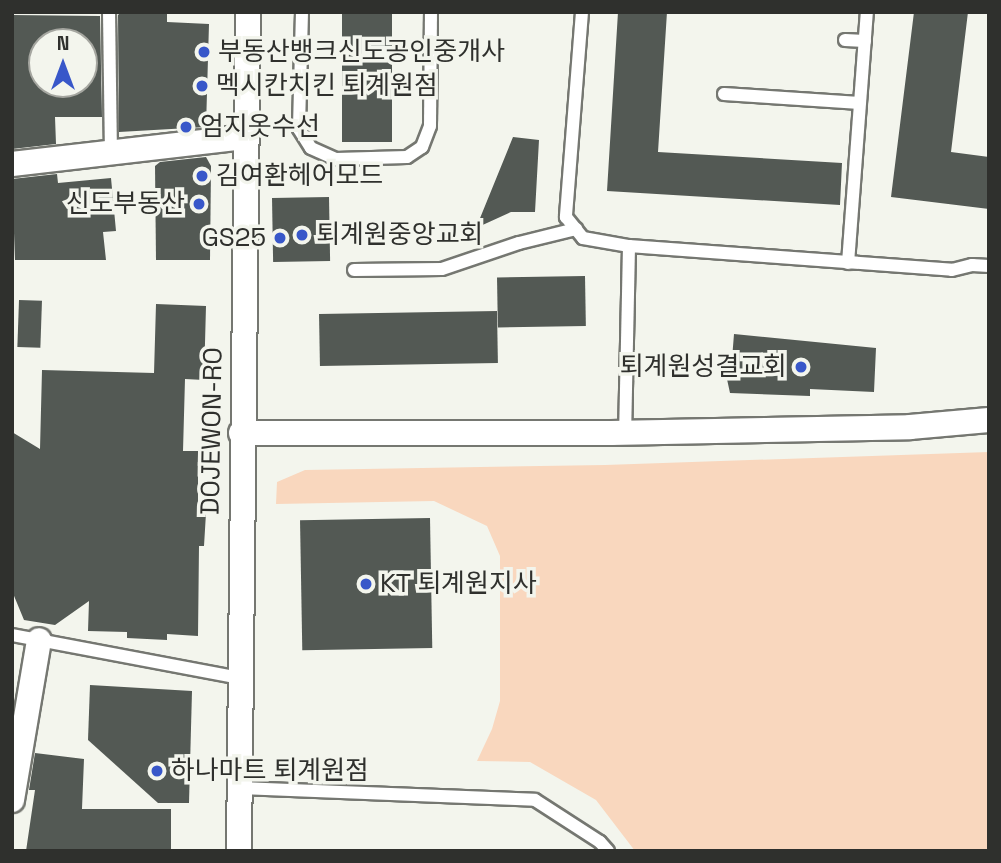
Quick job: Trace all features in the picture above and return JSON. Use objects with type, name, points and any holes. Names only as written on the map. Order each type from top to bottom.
[{"type":"street","name":"DOJEWON-RO","points":[[239,851],[241,433],[248,12]]},
{"type":"street","points":[[12,164],[246,137]]},
{"type":"street","points":[[241,433],[625,433],[911,427],[989,420]]},
{"type":"street","points":[[12,800],[17,745],[39,640]]},
{"type":"lane","points":[[109,12],[111,152]]},
{"type":"lane","points":[[302,12],[299,129],[311,148],[335,159],[407,157],[422,147],[430,126],[431,12]]},
{"type":"lane","points":[[582,12],[566,217],[583,238],[629,246],[952,270],[972,265],[989,266]]},
{"type":"lane","points":[[848,262],[867,12]]},
{"type":"lane","points":[[845,40],[865,41]]},
{"type":"lane","points":[[723,94],[860,103]]},
{"type":"lane","points":[[354,270],[442,270],[519,243],[576,229]]},
{"type":"lane","points":[[625,433],[629,246]]},
{"type":"lane","points":[[12,635],[240,678]]},
{"type":"lane","points":[[240,788],[535,800],[600,842],[608,851]]},
{"type":"shaded area","points":[[989,452],[989,851],[635,851],[596,800],[530,762],[477,761],[492,729],[500,701],[500,556],[487,526],[434,501],[276,504],[277,482],[305,470],[605,465]]},
{"type":"building","points":[[121,12],[167,12],[167,22],[209,24],[206,127],[119,132],[118,15]]},
{"type":"building","points":[[342,12],[392,12],[392,142],[342,142]]},
{"type":"building","points":[[618,12],[667,12],[658,152],[842,163],[840,205],[607,191]]},
{"type":"building","points":[[914,12],[968,12],[951,152],[989,157],[989,209],[891,197]]},
{"type":"building","points":[[12,15],[100,16],[102,117],[55,117],[56,144],[12,149]]},
{"type":"building","points":[[513,137],[539,140],[535,212],[511,212],[476,228]]},
{"type":"building","points":[[206,157],[211,166],[210,260],[156,260],[155,166],[160,162]]},
{"type":"building","points":[[57,174],[58,183],[111,178],[116,231],[103,232],[106,260],[15,260],[12,179]]},
{"type":"building","points":[[329,197],[330,261],[273,262],[272,198]]},
{"type":"building","points":[[585,276],[586,326],[498,328],[497,278]]},
{"type":"building","points":[[19,300],[42,301],[40,348],[17,347]]},
{"type":"building","points":[[156,304],[206,306],[204,380],[185,379],[183,451],[198,451],[198,513],[206,513],[204,546],[199,546],[198,636],[167,634],[167,640],[127,638],[127,632],[88,631],[89,601],[55,625],[24,620],[12,591],[12,432],[40,449],[42,370],[154,373]]},
{"type":"building","points":[[497,311],[498,363],[320,366],[319,314]]},
{"type":"building","name":"퇴계원성결교회","points":[[734,334],[876,348],[874,392],[810,389],[810,396],[730,393],[725,370],[732,359]]},
{"type":"building","name":"KT 퇴계원지사","points":[[430,518],[432,648],[302,650],[300,520]]},
{"type":"building","name":"하나마트 퇴계원점","points":[[90,685],[192,691],[189,803],[158,803],[88,740]]},
{"type":"building","points":[[35,753],[84,759],[82,809],[171,809],[171,851],[26,851],[35,790],[29,790]]},
{"type":"place","name":"부동산뱅크신도공인중개사","points":[[204,52]]},
{"type":"place","name":"멕시칸치킨 퇴계원점","points":[[202,86]]},
{"type":"place","name":"엄지옷수선","points":[[186,127]]},
{"type":"place","name":"김여환헤어모드","points":[[202,176]]},
{"type":"place","name":"신도부동산","points":[[199,204]]},
{"type":"place","name":"퇴계원중앙교회","points":[[302,235]]},
{"type":"place","name":"GS25","points":[[280,238]]},
{"type":"place","name":"퇴계원성결교회","points":[[801,367]]},
{"type":"place","name":"KT 퇴계원지사","points":[[366,584]]},
{"type":"place","name":"하나마트 퇴계원점","points":[[157,771]]}]
